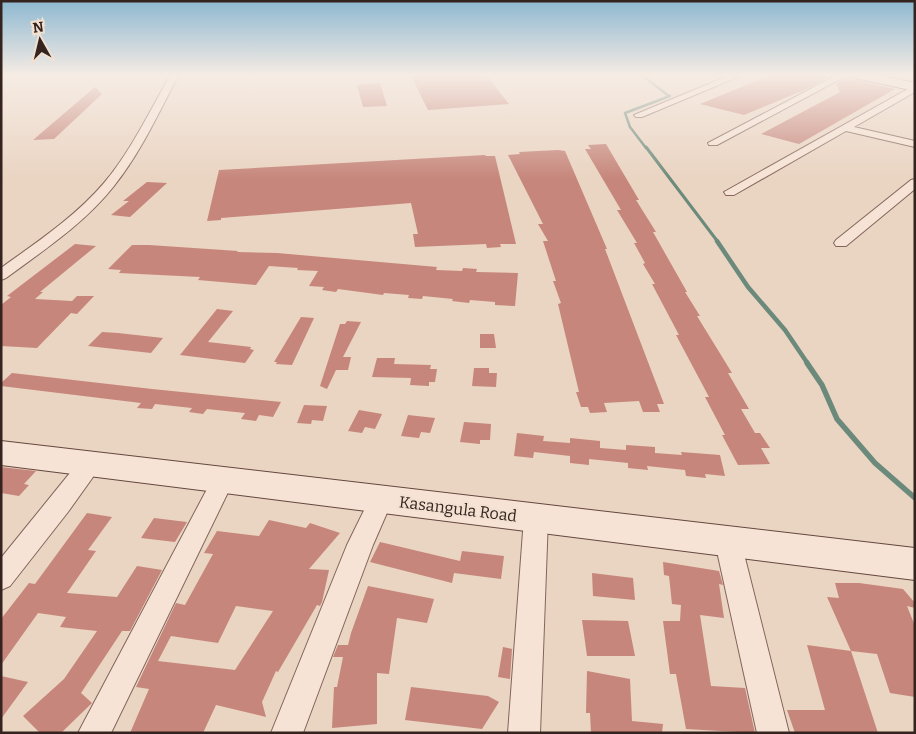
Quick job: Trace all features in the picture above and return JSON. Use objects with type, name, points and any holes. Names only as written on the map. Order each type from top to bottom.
[{"type":"main road","name":"Kasangula Road","points":[[1,453],[915,564]]},
{"type":"street","points":[[1,275],[66,226],[104,191],[122,169],[155,110]]},
{"type":"street","points":[[639,115],[651,110]]},
{"type":"street","points":[[713,143],[776,110]]},
{"type":"street","points":[[730,192],[877,110]]},
{"type":"street","points":[[847,128],[915,144]]},
{"type":"street","points":[[841,243],[915,183]]},
{"type":"street","points":[[1,262],[17,263]]},
{"type":"street","points":[[1,578],[60,505],[90,464]]},
{"type":"street","points":[[94,733],[133,654],[202,528],[223,480]]},
{"type":"street","points":[[287,733],[360,545],[381,500]]},
{"type":"street","points":[[524,733],[536,518]]},
{"type":"street","points":[[728,542],[773,733]]},
{"type":"building","points":[[68,110],[85,110],[54,139],[33,140]]},
{"type":"building","points":[[725,110],[755,110],[744,115]]},
{"type":"building","points":[[806,110],[858,110],[799,144],[761,134]]},
{"type":"building","points":[[606,144],[639,200],[636,200],[656,232],[653,232],[700,316],[697,316],[732,373],[728,373],[749,409],[741,409],[755,433],[760,433],[770,448],[761,448],[770,464],[738,465],[722,435],[725,435],[705,397],[709,397],[676,335],[679,335],[652,284],[655,284],[643,264],[645,263],[634,243],[637,243],[617,210],[621,210],[585,149],[591,149],[588,145]]},
{"type":"building","points":[[565,151],[607,249],[605,249],[664,404],[657,404],[660,412],[643,412],[639,401],[604,403],[607,412],[590,413],[588,407],[581,407],[576,392],[579,392],[558,304],[561,303],[553,281],[556,281],[543,241],[548,241],[538,224],[543,224],[508,155],[520,154],[519,152]]},
{"type":"building","points":[[485,155],[495,156],[516,244],[500,244],[501,247],[487,248],[486,244],[415,247],[413,234],[418,234],[411,203],[221,218],[221,220],[207,221],[219,170]]},
{"type":"building","points":[[147,182],[167,183],[130,217],[111,215],[129,201],[123,201]]},
{"type":"building","points":[[75,244],[96,246],[40,292],[43,292],[35,299],[72,301],[77,296],[94,296],[77,314],[71,313],[37,348],[1,346],[1,305],[11,297],[7,296]]},
{"type":"building","points":[[132,245],[277,253],[437,267],[436,270],[462,271],[463,268],[477,269],[476,272],[518,273],[515,306],[495,305],[495,302],[470,300],[469,303],[452,301],[453,299],[423,296],[422,299],[408,298],[409,295],[384,293],[383,295],[338,289],[336,292],[322,290],[324,287],[309,286],[318,271],[297,270],[298,268],[269,266],[256,285],[198,280],[200,277],[119,273],[121,270],[108,269]]},
{"type":"building","points":[[217,309],[233,311],[208,342],[251,347],[250,349],[254,350],[245,363],[180,355]]},
{"type":"building","points":[[301,317],[314,318],[292,365],[276,364],[277,362],[274,362]]},
{"type":"building","points":[[347,321],[361,322],[343,357],[351,357],[348,370],[336,370],[327,389],[320,386],[340,324],[345,324]]},
{"type":"building","points":[[102,332],[163,338],[151,353],[88,346]]},
{"type":"building","points":[[480,334],[494,334],[496,348],[480,348]]},
{"type":"building","points":[[377,358],[395,358],[394,364],[431,365],[430,369],[437,369],[435,382],[429,382],[429,386],[410,385],[411,378],[372,377]]},
{"type":"building","points":[[474,368],[489,368],[489,373],[497,373],[496,387],[472,386]]},
{"type":"building","points":[[12,373],[281,402],[273,417],[259,415],[256,421],[241,419],[245,413],[207,409],[203,414],[189,412],[192,408],[155,404],[152,409],[137,408],[141,403],[1,386],[1,383]]},
{"type":"building","points":[[304,405],[327,406],[323,421],[312,420],[311,424],[297,423]]},
{"type":"building","points":[[359,410],[382,414],[375,429],[365,427],[362,433],[348,431]]},
{"type":"building","points":[[408,415],[435,418],[430,433],[421,432],[419,438],[401,436]]},
{"type":"building","points":[[464,422],[491,424],[490,440],[480,440],[480,444],[460,442]]},
{"type":"building","points":[[517,433],[544,436],[543,441],[570,443],[570,438],[600,441],[600,448],[626,450],[626,445],[655,447],[655,453],[682,455],[681,452],[720,455],[725,476],[705,474],[706,478],[686,476],[685,470],[647,466],[648,470],[628,468],[628,463],[589,459],[589,465],[570,463],[570,456],[534,452],[533,458],[514,456]]},
{"type":"building","points":[[1,467],[36,471],[24,484],[29,485],[19,496],[1,493]]},
{"type":"building","points":[[87,513],[112,517],[88,550],[96,551],[67,593],[117,597],[137,566],[162,570],[130,631],[122,631],[81,693],[92,703],[61,733],[40,733],[23,716],[64,679],[97,631],[60,627],[66,617],[38,613],[1,665],[1,619],[29,583],[35,584]]},
{"type":"building","points":[[154,518],[187,522],[175,542],[141,538]]},
{"type":"building","points":[[269,520],[306,528],[310,523],[340,533],[309,569],[329,570],[322,602],[320,606],[317,605],[278,672],[276,671],[262,702],[266,717],[216,705],[203,733],[130,733],[149,689],[136,687],[176,603],[185,605],[213,554],[204,553],[217,531],[259,536]],"holes":[[[236,606],[273,611],[235,670],[158,661],[171,636],[218,643]]]},
{"type":"building","points":[[380,542],[460,561],[462,551],[504,556],[501,579],[454,573],[452,583],[370,562]]},
{"type":"building","points":[[663,562],[719,571],[723,585],[719,584],[724,618],[700,615],[711,686],[745,688],[755,733],[686,729],[676,674],[670,674],[663,621],[680,621],[681,605],[672,604],[669,576],[664,575]]},
{"type":"building","points":[[592,573],[633,578],[635,600],[593,596]]},
{"type":"building","points":[[835,583],[859,583],[903,589],[915,603],[915,608],[907,606],[915,626],[915,697],[890,693],[877,654],[851,651],[827,597],[839,598]]},
{"type":"building","points":[[368,586],[434,599],[427,623],[397,618],[389,674],[377,673],[377,724],[332,728],[334,687],[337,687],[343,657],[333,657],[338,645],[348,645]]},
{"type":"building","points":[[582,620],[628,621],[635,656],[587,656]]},
{"type":"building","points":[[807,645],[851,651],[878,733],[795,733],[787,710],[825,710]]},
{"type":"building","points":[[503,647],[512,649],[510,679],[498,677]]},
{"type":"building","points":[[587,671],[630,679],[632,721],[663,724],[662,733],[591,733],[590,713],[586,713]]},
{"type":"building","points":[[1,676],[28,682],[1,719]]},
{"type":"building","points":[[411,687],[488,696],[499,702],[482,729],[405,720]]},
{"type":"waterway","points":[[632,110],[625,113],[630,127],[646,148]]},
{"type":"waterway","points":[[646,147],[718,242]]},
{"type":"waterway","points":[[717,241],[748,287],[785,330],[808,364]]},
{"type":"waterway","points":[[807,363],[822,385],[837,419],[875,463],[915,498]]}]
